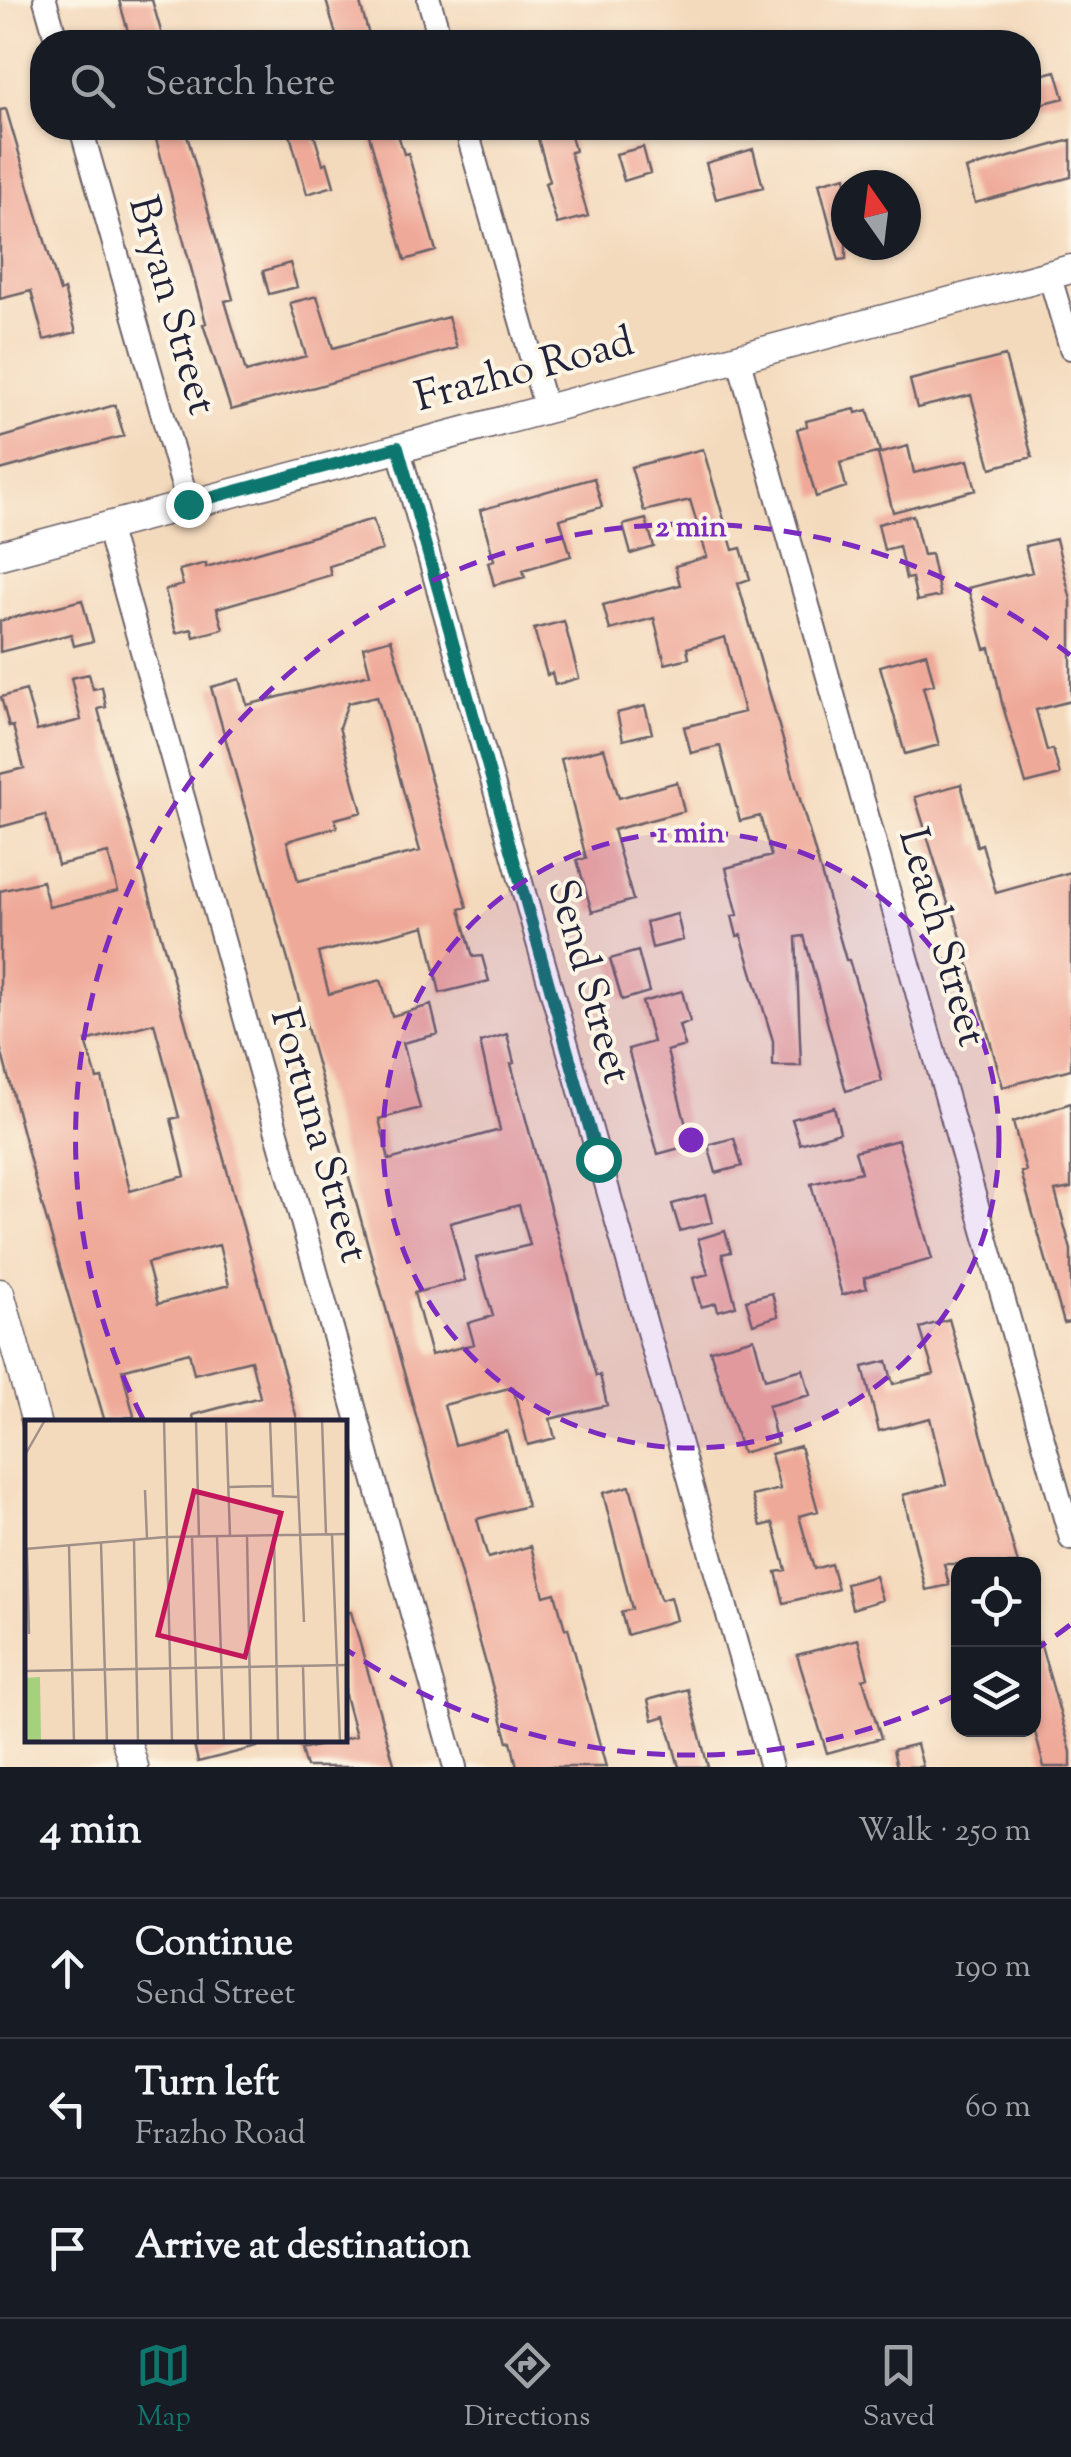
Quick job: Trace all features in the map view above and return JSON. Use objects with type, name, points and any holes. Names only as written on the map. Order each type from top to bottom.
[{"type":"street","points":[[45,0],[54,30]]},
{"type":"street","points":[[429,0],[438,30]]},
{"type":"street","name":"Bryan Street","points":[[84,140],[188,504]]},
{"type":"street","points":[[469,140],[546,409]]},
{"type":"street","points":[[1060,271],[1071,348]]},
{"type":"street","name":"Frazho Road","points":[[0,555],[1060,271]]},
{"type":"street","name":"Leach Street","points":[[738,357],[1071,1538]]},
{"type":"street","name":"Send Street","points":[[398,447],[772,1767]]},
{"type":"street","name":"Fortuna Street","points":[[107,526],[455,1767]]},
{"type":"street","points":[[0,1292],[35,1420]]},
{"type":"street","points":[[127,1742],[134,1767]]},
{"type":"building","points":[[119,0],[152,0],[161,30],[128,30]]},
{"type":"building","points":[[326,0],[359,0],[368,30],[335,30]]},
{"type":"building","points":[[1056,71],[1064,98],[1041,104],[1041,75]]},
{"type":"building","points":[[6,109],[60,292],[64,290],[76,332],[44,340],[31,291],[0,299],[0,110]]},
{"type":"building","points":[[156,140],[188,140],[233,299],[225,301],[246,372],[306,356],[290,303],[317,296],[333,348],[448,317],[457,348],[231,410],[203,324],[206,323]]},
{"type":"building","points":[[291,140],[316,140],[334,186],[307,194]]},
{"type":"building","points":[[370,140],[400,140],[404,154],[408,153],[436,251],[405,260]]},
{"type":"building","points":[[538,140],[572,140],[575,151],[570,152],[588,216],[557,224],[545,183],[550,181]]},
{"type":"building","points":[[1071,140],[1071,177],[975,203],[966,169]]},
{"type":"building","points":[[643,147],[650,173],[624,181],[616,154]]},
{"type":"building","points":[[753,149],[763,187],[716,199],[706,163]]},
{"type":"building","points":[[831,180],[831,229],[819,183]]},
{"type":"building","points":[[290,263],[297,287],[269,294],[263,271]]},
{"type":"building","points":[[1005,356],[1032,457],[991,468],[971,395],[917,408],[910,380]]},
{"type":"building","points":[[115,405],[124,436],[0,470],[0,438]]},
{"type":"building","points":[[855,409],[856,413],[868,410],[880,452],[840,463],[846,487],[816,497],[797,429],[807,426],[806,421]]},
{"type":"building","points":[[908,446],[914,473],[968,460],[976,490],[893,512],[878,454]]},
{"type":"building","points":[[703,449],[733,550],[741,548],[750,579],[738,583],[882,1081],[846,1091],[804,936],[796,937],[801,1066],[773,1066],[773,1041],[741,935],[737,936],[732,916],[738,915],[726,868],[771,856],[760,816],[740,821],[720,746],[691,753],[684,727],[744,712],[725,637],[687,648],[689,658],[665,664],[654,618],[610,630],[603,605],[680,585],[675,566],[707,557],[690,500],[644,511],[631,467]]},
{"type":"building","points":[[594,478],[602,507],[560,519],[571,556],[523,570],[525,577],[494,585],[488,562],[494,560],[480,510]]},
{"type":"building","points":[[913,515],[923,555],[931,554],[940,596],[917,601],[912,578],[906,579],[899,546],[884,550],[878,524]]},
{"type":"building","points":[[373,519],[382,550],[329,566],[331,575],[217,608],[223,629],[194,637],[192,629],[176,633],[165,590],[183,585],[179,570],[206,563],[206,567]]},
{"type":"building","points":[[646,519],[654,547],[631,554],[623,525]]},
{"type":"building","points":[[1056,539],[1071,600],[1071,701],[1036,710],[1047,751],[1053,749],[1060,775],[1026,784],[990,648],[985,649],[968,588],[1032,572],[1025,546]]},
{"type":"building","points":[[82,600],[93,641],[74,646],[71,634],[0,652],[0,621]]},
{"type":"building","points":[[564,621],[579,678],[555,685],[552,673],[547,675],[534,629]]},
{"type":"building","points":[[391,639],[467,907],[460,909],[473,957],[482,956],[489,981],[440,993],[425,926],[318,953],[329,994],[381,980],[392,1016],[431,1005],[438,1034],[403,1043],[420,1108],[379,1119],[389,1160],[500,1130],[480,1042],[507,1034],[514,1063],[511,1064],[607,1405],[550,1419],[555,1438],[528,1445],[513,1387],[444,1405],[455,1445],[507,1431],[527,1506],[477,1519],[488,1558],[531,1546],[544,1596],[555,1593],[565,1629],[568,1628],[606,1767],[517,1767],[211,687],[240,679],[247,705],[370,674],[363,647]],"holes":[[[377,696],[420,851],[298,881],[287,841],[337,827],[335,819],[362,812],[339,727],[348,703]],[[519,1205],[530,1245],[476,1258],[493,1316],[468,1323],[474,1344],[431,1355],[414,1293],[465,1280],[450,1223]]]},
{"type":"building","points":[[926,653],[934,684],[923,687],[939,745],[905,754],[880,666]]},
{"type":"building","points":[[89,674],[93,689],[102,687],[106,707],[98,709],[297,1420],[194,1420],[193,1415],[260,1397],[251,1360],[194,1374],[189,1352],[122,1370],[134,1416],[104,1420],[0,1046],[0,891],[42,881],[49,907],[118,891],[108,853],[58,865],[45,815],[0,827],[0,774],[24,768],[1,697],[26,690],[37,731],[81,720],[71,678]],"holes":[[[154,1023],[179,1117],[171,1119],[185,1176],[130,1191],[102,1078],[97,1079],[86,1041]],[[219,1245],[229,1285],[158,1304],[147,1263]]]},
{"type":"building","points":[[645,706],[652,733],[623,740],[617,713]]},
{"type":"building","points":[[604,748],[619,798],[677,782],[684,811],[613,830],[633,900],[592,912],[577,860],[586,858],[561,759]]},
{"type":"building","points":[[961,784],[977,846],[982,844],[996,893],[1071,872],[1071,1069],[1003,1087],[955,916],[915,797]]},
{"type":"building","points":[[677,914],[683,940],[652,948],[646,922]]},
{"type":"building","points":[[638,951],[649,992],[622,1000],[610,959]]},
{"type":"building","points":[[682,991],[690,1022],[679,1025],[685,1046],[667,1051],[691,1145],[658,1154],[628,1049],[653,1042],[642,1002]]},
{"type":"building","points":[[1071,1103],[1071,1188],[1055,1191],[1071,1250],[1071,1322],[1064,1323],[1021,1172],[1026,1171],[1013,1122]]},
{"type":"building","points":[[834,1107],[840,1132],[800,1144],[792,1119]]},
{"type":"building","points":[[734,1138],[742,1166],[716,1173],[708,1145]]},
{"type":"building","points":[[898,1140],[932,1259],[864,1278],[867,1288],[842,1295],[811,1184],[861,1172],[855,1151]]},
{"type":"building","points":[[705,1195],[712,1222],[680,1231],[672,1204]]},
{"type":"building","points":[[725,1231],[731,1252],[722,1254],[736,1306],[718,1311],[716,1303],[701,1307],[693,1278],[708,1274],[698,1239]]},
{"type":"building","points":[[772,1293],[778,1316],[753,1324],[746,1300]]},
{"type":"building","points":[[949,1319],[1016,1557],[951,1557],[951,1564],[944,1564],[949,1585],[926,1590],[903,1495],[946,1484],[930,1418],[879,1431],[863,1367],[887,1361],[893,1384],[934,1374],[920,1328]]},
{"type":"building","points":[[754,1338],[765,1379],[803,1369],[810,1395],[768,1406],[777,1443],[742,1453],[710,1350]]},
{"type":"building","points":[[800,1446],[818,1511],[799,1516],[814,1569],[831,1564],[838,1589],[784,1603],[776,1572],[786,1570],[773,1523],[761,1526],[752,1496],[780,1489],[771,1454]]},
{"type":"building","points":[[630,1486],[659,1596],[661,1600],[670,1597],[676,1620],[627,1635],[621,1612],[632,1609],[603,1493]]},
{"type":"building","points":[[875,1576],[882,1600],[852,1609],[846,1584]]},
{"type":"building","points":[[351,1612],[395,1767],[306,1767],[301,1750],[348,1742],[348,1738],[356,1736],[348,1706]]},
{"type":"building","points":[[858,1639],[868,1677],[863,1679],[881,1738],[827,1753],[797,1655]]},
{"type":"building","points":[[1041,1646],[1071,1752],[1071,1767],[1044,1767],[1036,1737],[1041,1737]]},
{"type":"building","points":[[688,1689],[708,1767],[679,1767],[665,1716],[653,1720],[648,1700]]},
{"type":"building","points":[[193,1742],[256,1742],[257,1747],[198,1762]]},
{"type":"building","points":[[917,1744],[923,1767],[897,1767],[893,1750]]},
{"type":"route","points":[[188,504],[398,447],[598,1159]]}]
